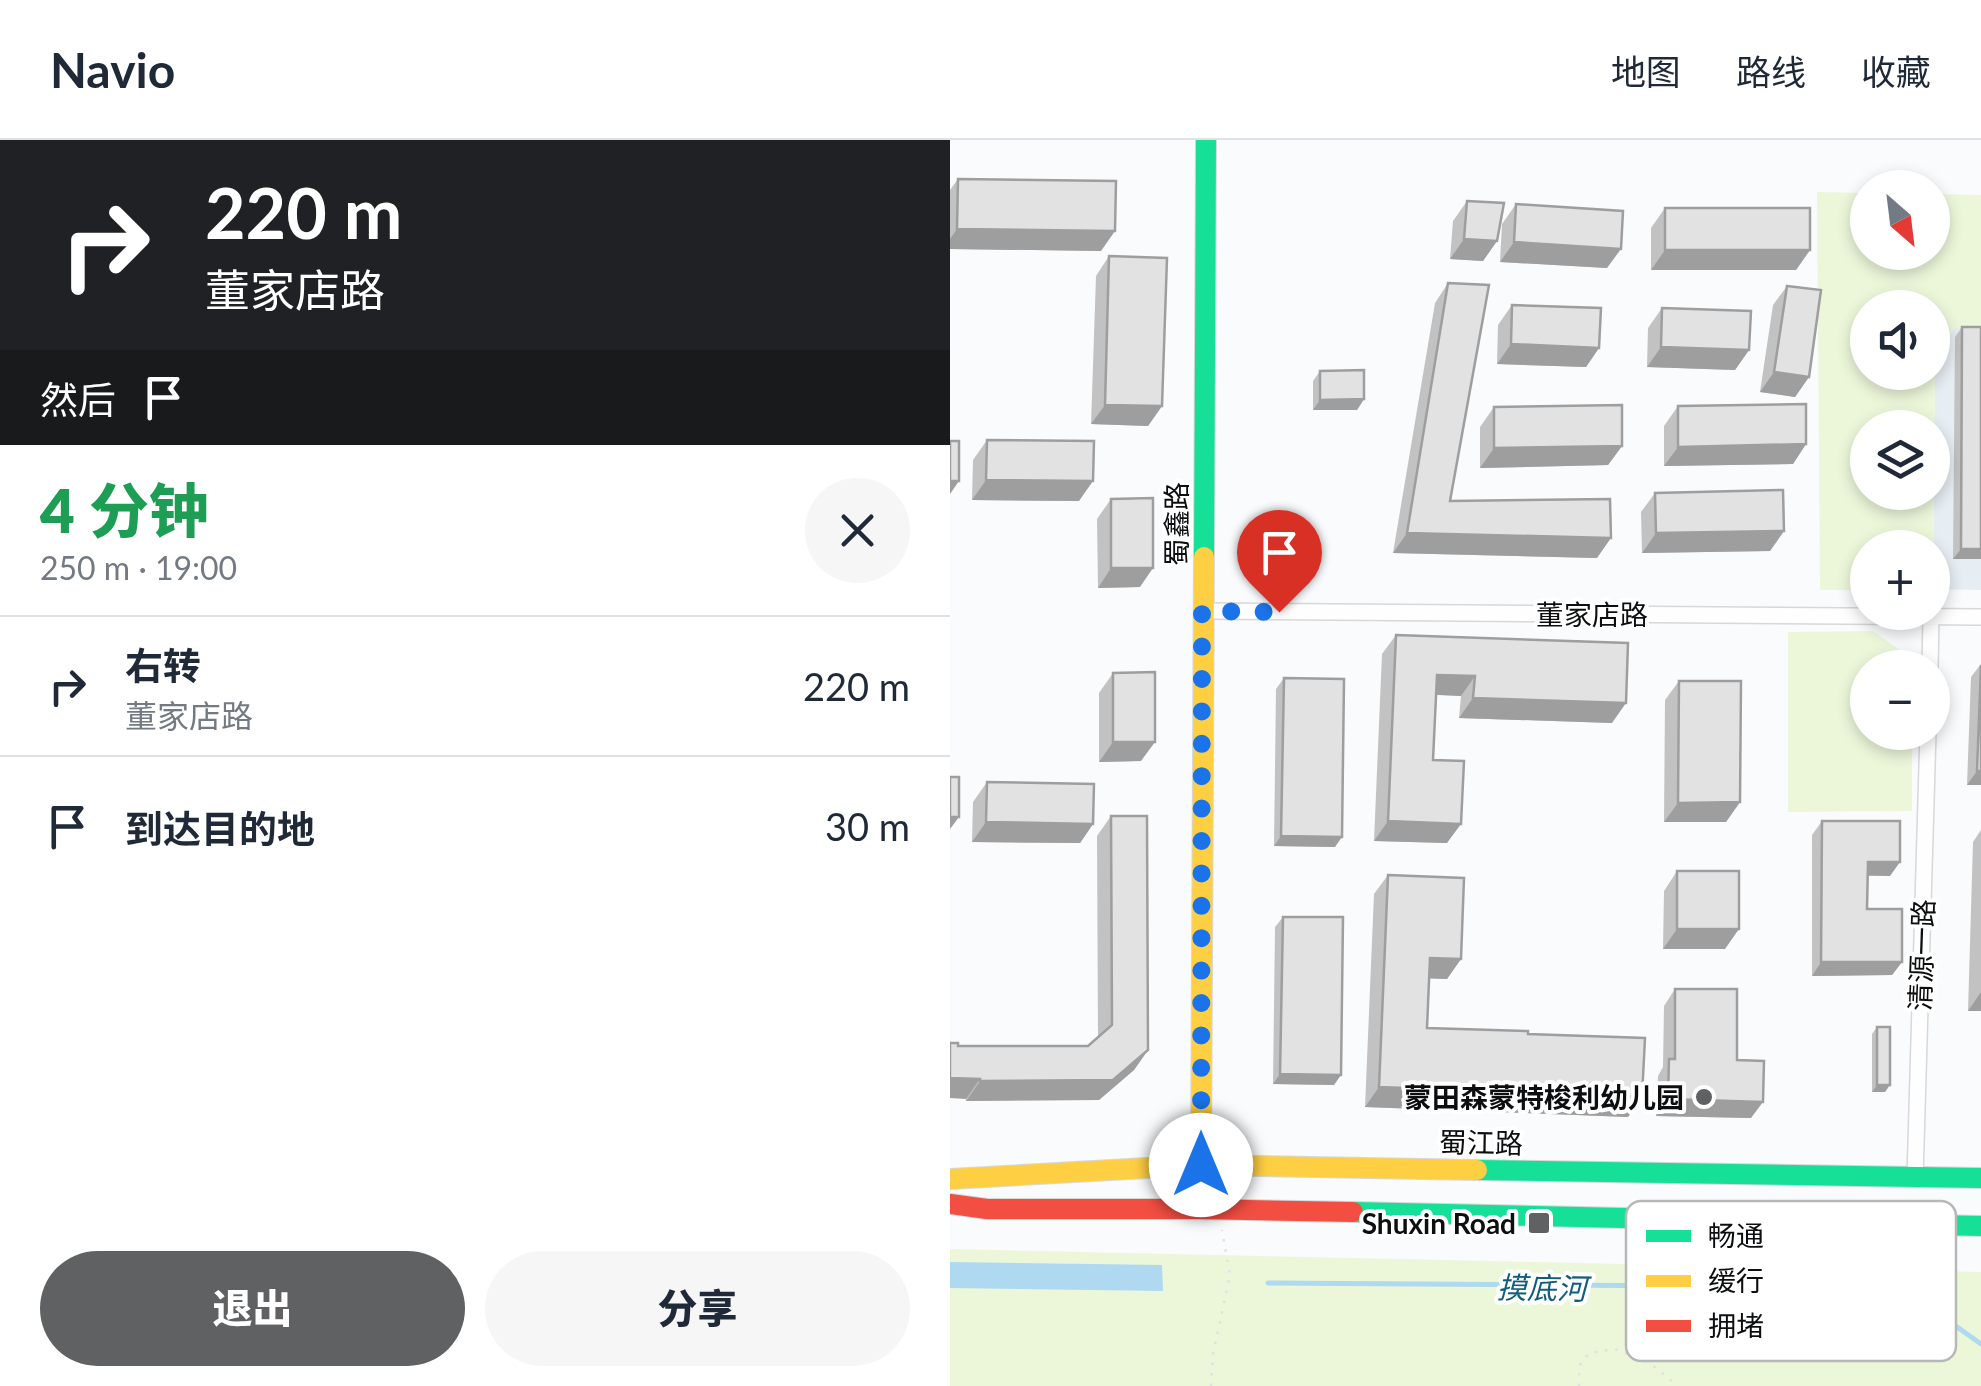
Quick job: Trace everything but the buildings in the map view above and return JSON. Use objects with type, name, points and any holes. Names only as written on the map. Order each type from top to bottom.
[{"type":"street","name":"蜀鑫路","points":[[1206,140],[1201,1165],[1208,1209]]},
{"type":"street","name":"董家店路","points":[[1202,611],[1850,615]]},
{"type":"street","name":"董家店路","points":[[1950,616],[1981,617]]},
{"type":"street","name":"清源一路","points":[[1915,1178],[1927,750]]},
{"type":"street","name":"蜀江路","points":[[950,1176],[1201,1165],[1981,1178]]},
{"type":"street","points":[[950,1207],[1626,1218]]},
{"type":"street","points":[[1956,1225],[1981,1226]]},
{"type":"path","points":[[1208,1209],[1230,1275],[1213,1354],[1211,1386]]},
{"type":"path","points":[[1578,1386],[1579,1366],[1589,1354],[1615,1349],[1626,1354]]},
{"type":"path","points":[[1644,1361],[1678,1386]]},
{"type":"shaded area","points":[[1955,328],[1981,328],[1981,590],[1950,589],[1950,530],[1934,530],[1934,510],[1950,510],[1950,410],[1935,410],[1935,390],[1950,390],[1950,334]]},
{"type":"green space","points":[[1817,192],[1850,193],[1850,270],[1950,270],[1950,194],[1981,195],[1981,328],[1955,328],[1950,334],[1950,290],[1850,290],[1850,390],[1935,390],[1935,410],[1850,410],[1850,510],[1934,510],[1934,530],[1850,530],[1850,590],[1820,590]]},
{"type":"green space","points":[[1873,631],[1899,650],[1850,650],[1850,750],[1912,750],[1912,811],[1788,812],[1788,632]]},
{"type":"green space","points":[[950,1249],[1626,1264],[1626,1361],[1956,1361],[1956,1271],[1981,1272],[1981,1386],[950,1386]]},
{"type":"water","points":[[950,1262],[1162,1265],[1163,1291],[950,1288]]},
{"type":"waterway","name":"摸底河","points":[[1268,1283],[1626,1286]]},
{"type":"waterway","name":"摸底河","points":[[1956,1326],[1981,1344]]},
{"type":"traffic: fast","points":[[1204,557],[1206,140]]},
{"type":"traffic: fast","points":[[1477,1170],[1981,1178]]},
{"type":"traffic: fast","points":[[1353,1212],[1626,1218]]},
{"type":"traffic: fast","points":[[1956,1225],[1981,1226]]},
{"type":"traffic: slow","points":[[1198,1209],[1204,557]]},
{"type":"traffic: slow","points":[[950,1179],[1201,1165],[1477,1170]]},
{"type":"traffic: jam","points":[[950,1204],[987,1209],[1353,1212]]},
{"type":"place","name":"蒙田森蒙特梭利幼儿园","points":[[1704,1097]]},
{"type":"place","name":"Shuxin Road","points":[[1539,1223]]},
{"type":"route","points":[[1201,1165],[1202,611],[1279,612]]}]
